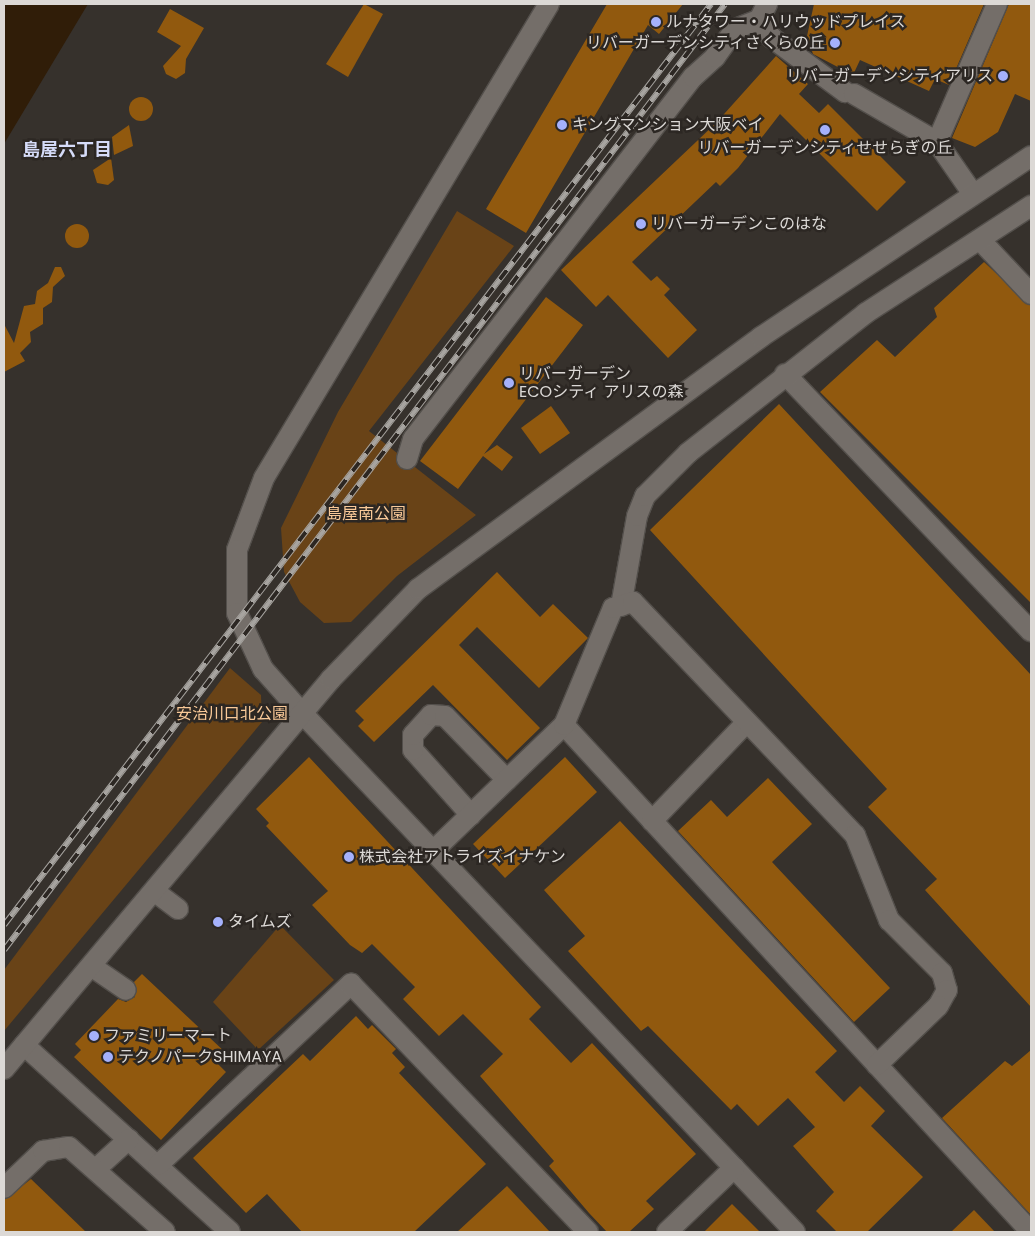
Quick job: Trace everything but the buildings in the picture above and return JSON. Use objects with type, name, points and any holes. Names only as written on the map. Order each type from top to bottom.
[{"type":"street","points":[[549,4],[264,478],[244,528],[234,572],[242,630],[264,669],[302,713],[795,1232]]},
{"type":"street","points":[[937,142],[997,4]]},
{"type":"street","points":[[408,459],[413,439],[693,76],[715,57],[735,29],[763,12],[772,38],[849,93],[937,142],[973,194]]},
{"type":"street","points":[[4,1069],[302,713],[418,589],[753,343],[1031,156]]},
{"type":"street","points":[[622,606],[637,516],[645,496],[688,453],[785,374],[866,313],[982,241],[1031,206]]},
{"type":"street","points":[[982,241],[1031,294]]},
{"type":"street","points":[[785,374],[1031,631]]},
{"type":"street","points":[[433,851],[564,726],[612,608],[633,602],[659,626],[854,835],[889,920],[942,973],[947,990],[938,1006],[877,1065]]},
{"type":"street","points":[[471,815],[413,750],[413,735],[431,715],[445,716],[507,780]]},
{"type":"street","points":[[652,821],[747,722]]},
{"type":"street","points":[[564,726],[1031,1232]]},
{"type":"street","points":[[154,891],[178,909]]},
{"type":"street","points":[[91,966],[126,990]]},
{"type":"street","points":[[158,1165],[351,984],[588,1232]]},
{"type":"street","points":[[24,1045],[230,1232]]},
{"type":"street","points":[[97,1168],[128,1139]]},
{"type":"street","points":[[4,1188],[31,1159],[57,1147],[69,1147],[97,1168],[165,1232]]},
{"type":"street","points":[[667,1232],[734,1168]]},
{"type":"green space","name":"島屋南公園","points":[[457,211],[514,246],[369,431],[476,515],[397,576],[351,622],[324,623],[300,602],[284,572],[281,528],[338,412]]},
{"type":"green space","name":"安治川口北公園","points":[[230,668],[261,695],[262,722],[4,1031],[4,970]]},
{"type":"green space","points":[[280,925],[334,980],[258,1050],[213,1002]]},
{"type":"shaded area","points":[[4,4],[88,4],[4,144]]},
{"type":"railway","points":[[4,925],[711,4]]},
{"type":"railway","points":[[4,950],[725,4]]},
{"type":"place","name":"ルナタワー・ハリウッドプレイス","points":[[656,22]]},
{"type":"place","name":"リバーガーデンシティさくらの丘","points":[[835,43]]},
{"type":"place","name":"リバーガーデンシティアリス","points":[[1003,76]]},
{"type":"place","name":"キングマンション大阪ベイ","points":[[562,125]]},
{"type":"place","name":"リバーガーデンシティせせらぎの丘","points":[[825,130]]},
{"type":"place","name":"リバーガーデンこのはな","points":[[641,224]]},
{"type":"place","name":"リバーガーデン ECOシティ アリスの森","points":[[509,383]]},
{"type":"place","name":"株式会社アトライズイナケン","points":[[349,857]]},
{"type":"place","name":"タイムズ","points":[[218,922]]},
{"type":"place","name":"ファミリーマート","points":[[94,1036]]},
{"type":"place","name":"テクノパークSHIMAYA","points":[[108,1057]]},
{"type":"district","name":"島屋六丁目","points":[[67,150]]}]
